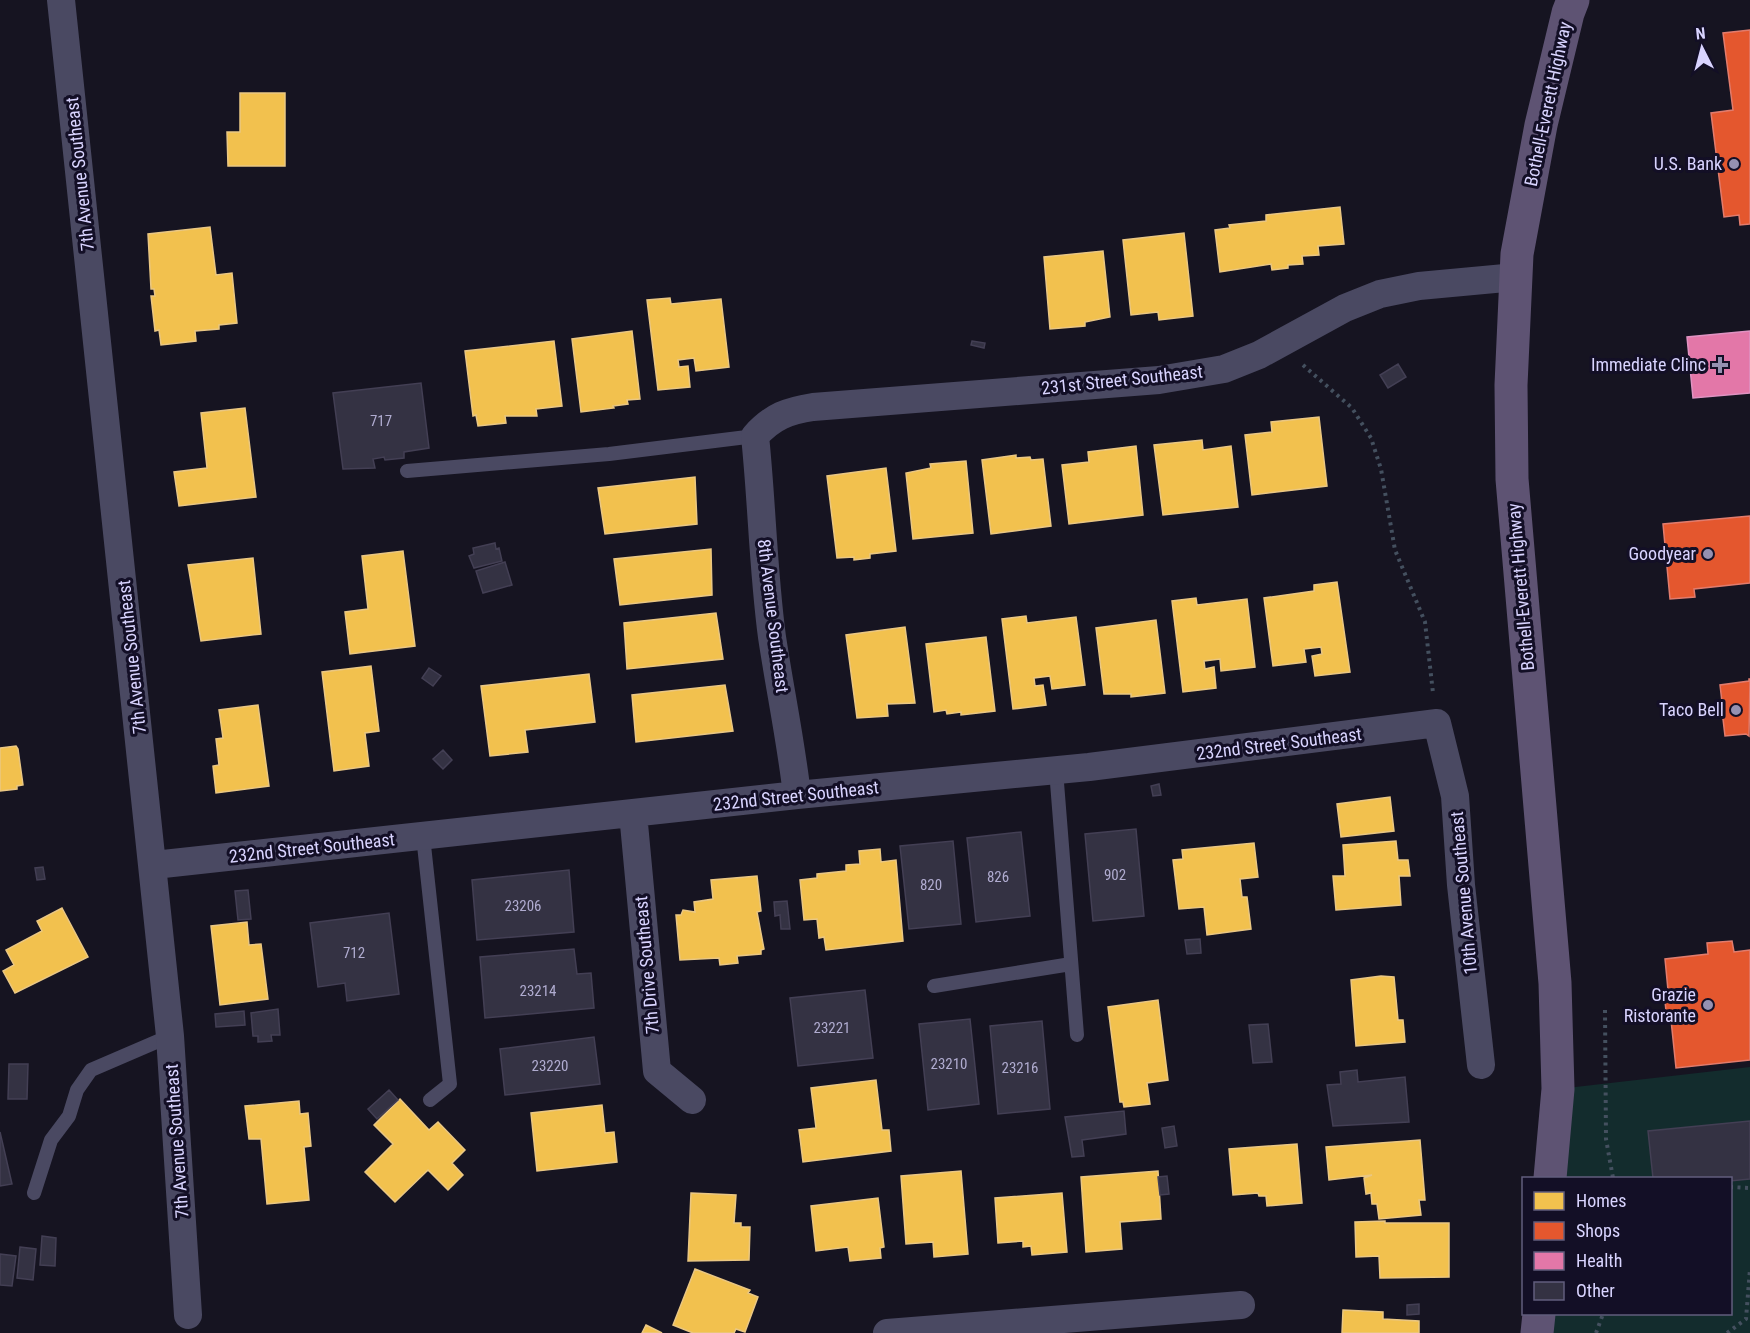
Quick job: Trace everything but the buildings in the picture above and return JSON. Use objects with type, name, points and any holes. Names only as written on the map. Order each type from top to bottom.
[{"type":"main road","name":"Bothell-Everett Highway","points":[[1550,1177],[1558,1089],[1555,983],[1512,479],[1511,385],[1517,254],[1541,124],[1568,14],[1574,0]]},
{"type":"main road","points":[[1537,1333],[1539,1315]]},
{"type":"street","name":"7th Avenue Southeast","points":[[61,0],[154,865],[170,1036],[188,1315]]},
{"type":"street","name":"231st Street Southeast","points":[[755,436],[769,421],[784,412],[813,406],[1159,380],[1224,369],[1279,344],[1345,308],[1380,294],[1419,286],[1516,277]]},
{"type":"street","name":"8th Avenue Southeast","points":[[755,436],[772,637],[791,742],[797,795]]},
{"type":"street","name":"232nd Street Southeast","points":[[154,865],[797,795],[1056,770],[1437,723]]},
{"type":"street","name":"10th Avenue Southeast","points":[[1437,723],[1455,796],[1461,885],[1480,1065]]},
{"type":"street","name":"7th Drive Southeast","points":[[633,813],[657,1071],[692,1100]]},
{"type":"street","points":[[888,1333],[1241,1305]]},
{"type":"lane","points":[[407,471],[609,454],[755,436]]},
{"type":"lane","points":[[1056,770],[1077,1035]]},
{"type":"lane","points":[[423,836],[450,1084],[430,1101]]},
{"type":"lane","points":[[934,986],[1071,964]]},
{"type":"lane","points":[[34,1193],[51,1140],[69,1116],[78,1090],[90,1070],[170,1036]]},
{"type":"path","points":[[1279,344],[1352,408],[1371,438],[1380,469],[1395,550],[1425,622],[1437,723]]},
{"type":"path","points":[[1605,1010],[1606,1139],[1613,1177]]},
{"type":"path","points":[[1732,1187],[1750,1188]]},
{"type":"path","points":[[1727,1333],[1746,1319],[1747,1279],[1750,1269]]},
{"type":"path","points":[[1596,1333],[1603,1315]]},
{"type":"green space","points":[[1750,1067],[1750,1333],[1536,1333],[1538,1315],[1732,1315],[1732,1177],[1550,1177],[1558,1089]]},
{"type":"place","name":"U.S. Bank","points":[[1734,164]]},
{"type":"place","name":"Immediate Clinc","points":[[1720,365]]},
{"type":"place","name":"Goodyear","points":[[1708,554]]},
{"type":"place","name":"Taco Bell","points":[[1736,710]]},
{"type":"place","name":"Grazie Ristorante","points":[[1708,1005]]}]
